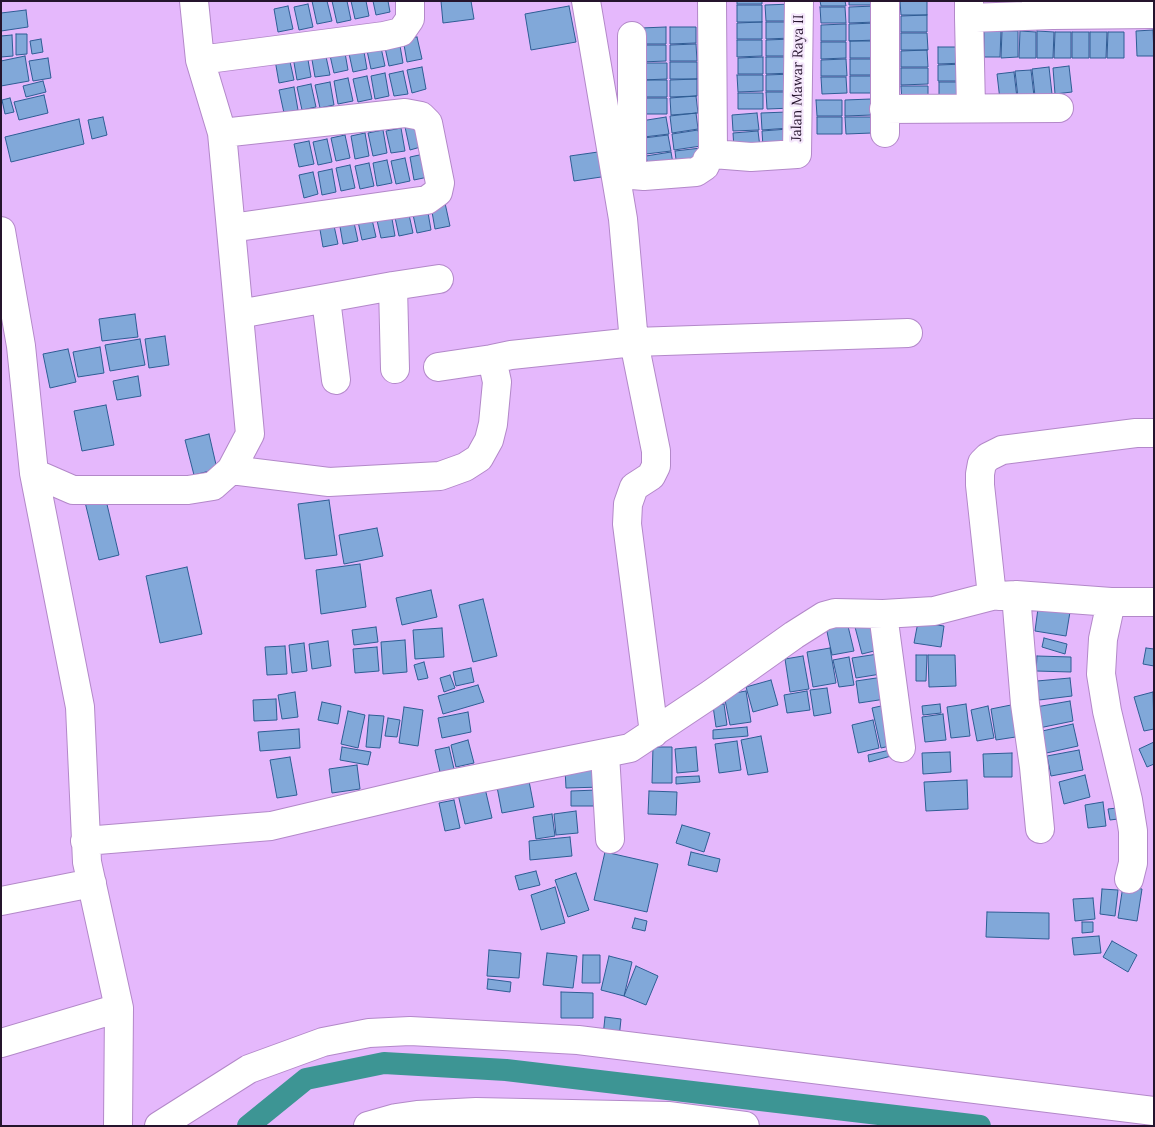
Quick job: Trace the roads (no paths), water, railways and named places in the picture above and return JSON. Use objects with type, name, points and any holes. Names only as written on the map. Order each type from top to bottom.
[{"type":"street","points":[[34,473],[73,490],[188,490],[213,486],[231,470],[250,434],[222,133],[200,60],[194,1]]},
{"type":"street","points":[[200,60],[384,36],[401,32],[410,19],[410,1]]},
{"type":"street","points":[[586,1],[623,219],[634,342],[656,451],[656,466],[651,476],[634,487],[628,504],[627,524],[654,733]]},
{"type":"street","points":[[632,36],[632,175],[644,176],[696,172],[705,166],[707,160],[713,154],[712,1]]},
{"type":"street","name":"Jalan Mawar Raya II","points":[[713,154],[751,157],[797,154],[800,1]]},
{"type":"street","points":[[885,1],[885,121],[970,108],[1059,108]]},
{"type":"street","points":[[970,108],[969,10],[1044,8],[1154,14]]},
{"type":"street","points":[[222,133],[405,113],[421,116],[428,123],[440,183],[438,192],[427,200],[231,228]]},
{"type":"street","points":[[1,231],[11,347],[80,707],[87,862],[119,1008],[118,1126]]},
{"type":"street","points":[[239,314],[393,286],[439,280]]},
{"type":"street","points":[[393,286],[395,369]]},
{"type":"street","points":[[326,299],[336,380]]},
{"type":"street","points":[[438,367],[511,355],[634,342],[908,333]]},
{"type":"street","points":[[231,470],[329,482],[440,476],[465,467],[479,458],[489,440],[491,432],[496,382],[492,359]]},
{"type":"street","points":[[1040,829],[1025,704],[980,485],[982,463],[988,457],[1002,450],[1136,433],[1154,433]]},
{"type":"street","points":[[85,841],[271,826],[436,787],[630,748],[794,635],[824,616],[835,613],[884,614],[934,611],[1004,595],[1111,602],[1154,602]]},
{"type":"street","points":[[1111,602],[1103,639],[1101,674],[1107,711],[1128,800],[1133,839],[1133,862],[1129,879]]},
{"type":"street","points":[[884,614],[901,748]]},
{"type":"street","points":[[605,754],[610,839]]},
{"type":"street","points":[[1,901],[92,883]]},
{"type":"street","points":[[1,1043],[119,1008]]},
{"type":"street","points":[[159,1126],[249,1069],[323,1042],[369,1033],[410,1031],[578,1040],[1154,1111]]},
{"type":"street","points":[[368,1126],[396,1118],[417,1115],[475,1119],[668,1116],[745,1126]]},
{"type":"waterway","points":[[248,1126],[306,1079],[384,1063],[506,1070],[980,1126]]}]
